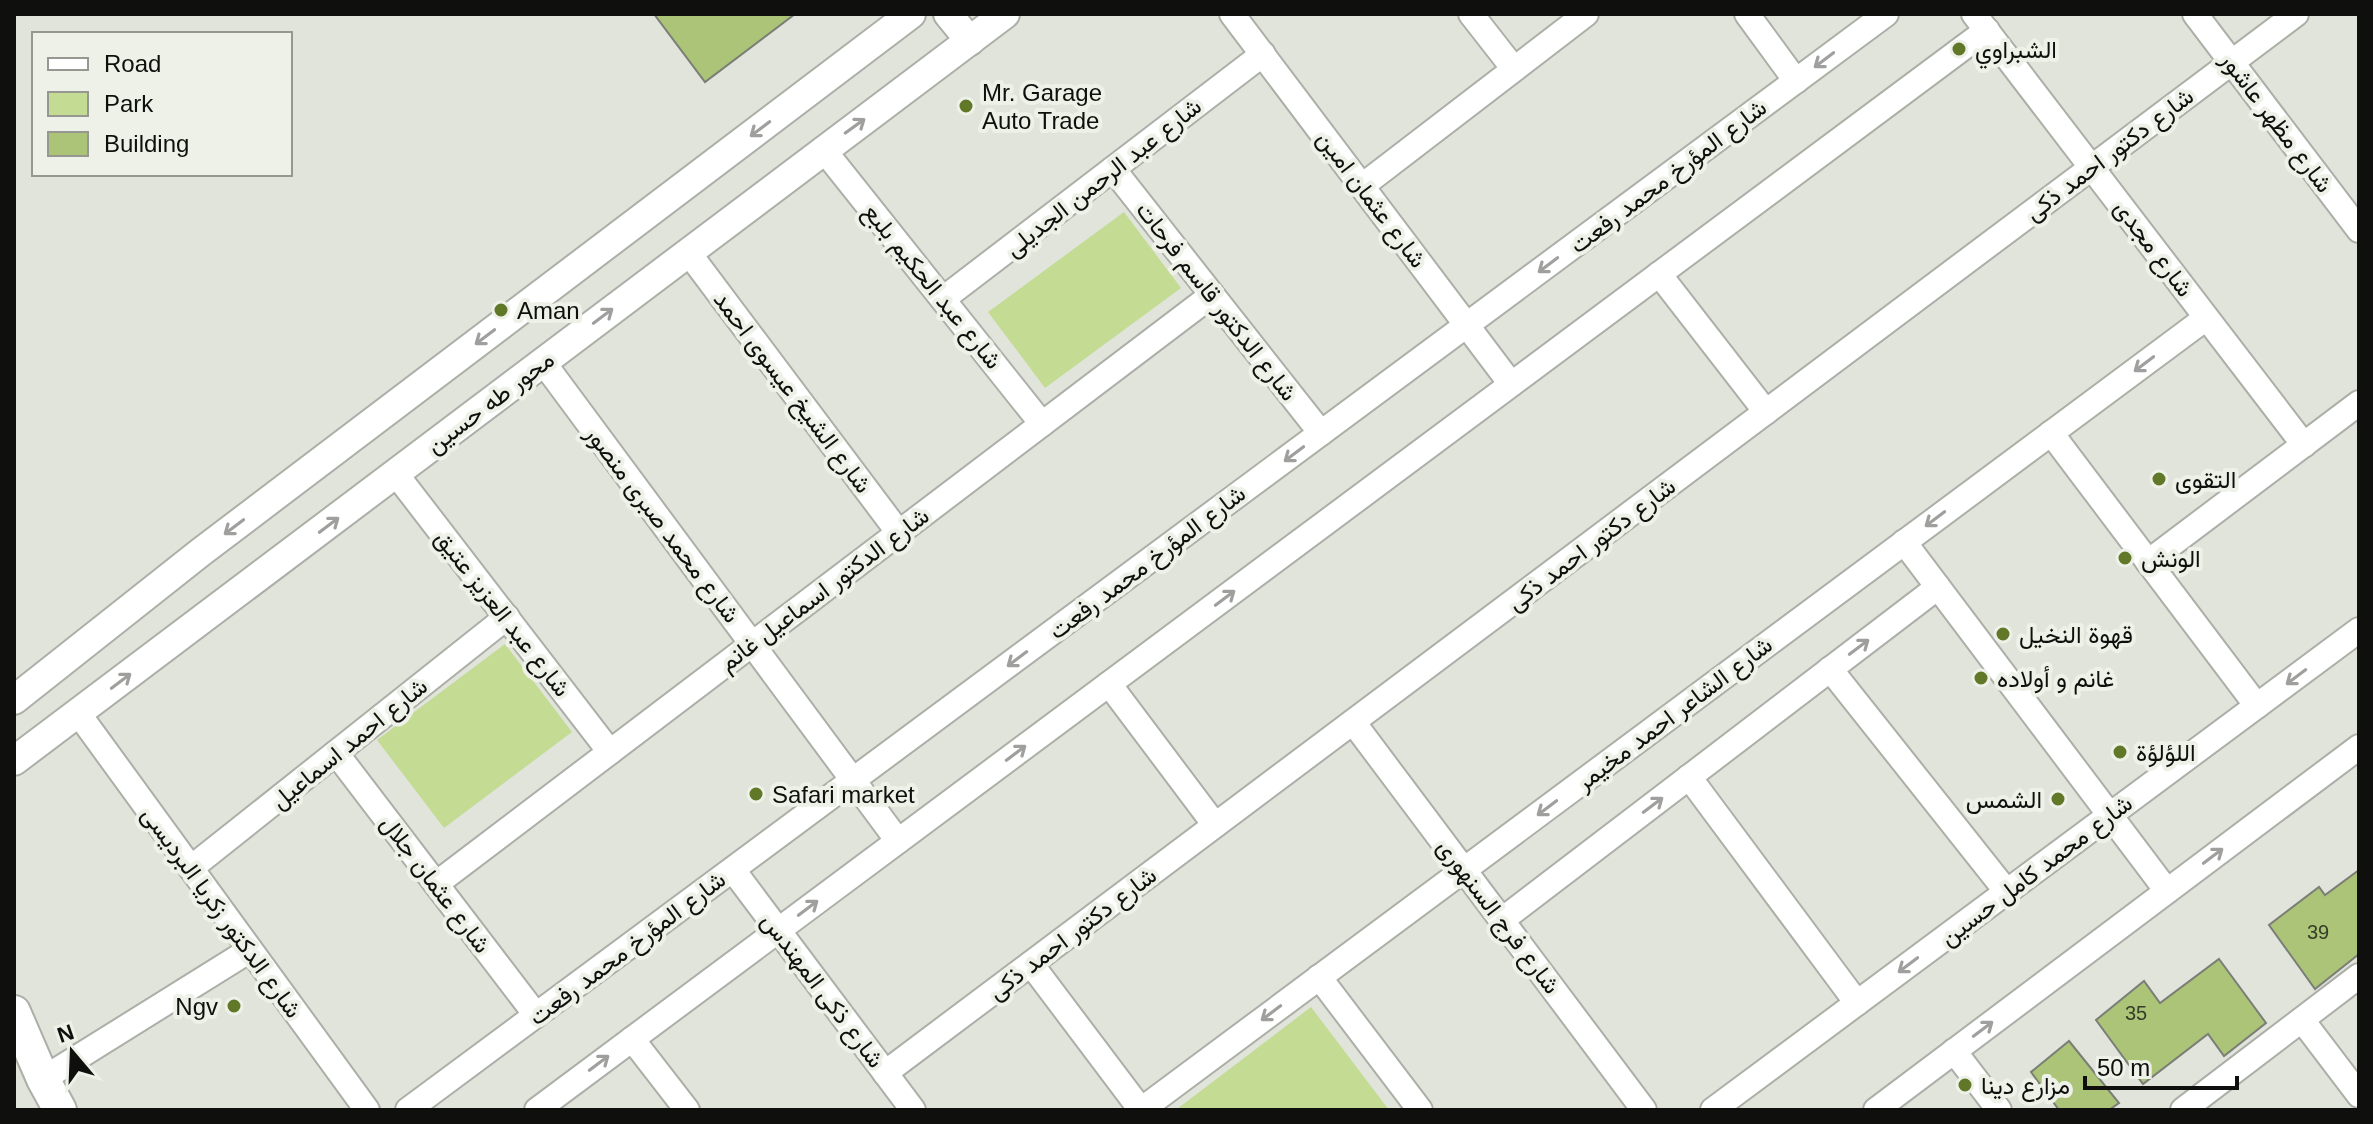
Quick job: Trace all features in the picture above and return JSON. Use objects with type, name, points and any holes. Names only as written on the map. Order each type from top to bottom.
[{"type":"main road","points":[[14,1012],[40,1095]]},
{"type":"main road","points":[[14,1064],[40,1095],[60,1110]]},
{"type":"street","points":[[14,700],[201,552],[911,14]]},
{"type":"street","points":[[948,14],[970,41]]},
{"type":"street","name":"محور طه حسين","points":[[14,761],[1005,14]]},
{"type":"street","name":"شارع عثمان امين","points":[[1232,14],[1511,384]]},
{"type":"street","points":[[1471,14],[1514,69]]},
{"type":"street","points":[[1362,186],[1586,14]]},
{"type":"street","points":[[1747,14],[1796,81]]},
{"type":"street","name":"شارع المؤرخ محمد رفعت","points":[[408,1110],[1886,14]]},
{"type":"street","name":"شارع مظهر عاشور","points":[[2195,14],[2359,230]]},
{"type":"street","name":"شارع دكتور احمد ذكى","points":[[885,1073],[2296,14]]},
{"type":"street","points":[[537,1110],[1659,274],[1981,22]]},
{"type":"street","name":"شارع مجدى","points":[[1981,22],[2304,445]]},
{"type":"street","name":"شارع عبد الرحمن الجديلى","points":[[943,299],[1263,54]]},
{"type":"street","name":"شارع عبد الحكيم بلبع","points":[[823,149],[1042,424]]},
{"type":"street","name":"شارع الدكتور قاسم فرحات","points":[[1113,169],[1321,433]]},
{"type":"street","name":"شارع الشيخ عيسوى احمد","points":[[688,252],[899,533]]},
{"type":"street","points":[[1659,274],[1766,412]]},
{"type":"street","name":"شارع الدكتور اسماعيل غانم","points":[[436,884],[1212,295]]},
{"type":"street","name":"شارع الشاعر احمد مخيمر","points":[[1141,1110],[2206,318]]},
{"type":"street","name":"شارع محمد صبرى منصور","points":[[543,362],[898,841]]},
{"type":"street","points":[[2148,562],[2359,403]]},
{"type":"street","points":[[2051,433],[2257,706]]},
{"type":"street","name":"شارع عبد العزيز عتيق","points":[[396,474],[610,752]]},
{"type":"street","points":[[1904,542],[2167,891]]},
{"type":"street","points":[[1502,920],[1938,587]]},
{"type":"street","name":"شارع احمد اسماعيل","points":[[191,868],[507,617]]},
{"type":"street","name":"شارع محمد كامل حسين","points":[[1713,1110],[2359,630]]},
{"type":"street","points":[[1830,669],[2007,892]]},
{"type":"street","points":[[1109,684],[1215,825]]},
{"type":"street","name":"شارع الدكتور زكريا البرديسى","points":[[78,713],[367,1110]]},
{"type":"street","name":"شارع فرج السنهورى","points":[[1353,722],[1644,1110]]},
{"type":"street","points":[[1876,1110],[2359,747]]},
{"type":"street","name":"شارع عثمان جلال","points":[[336,753],[536,1015]]},
{"type":"street","points":[[1689,777],[1857,1003]]},
{"type":"street","name":"شارع ذكى المهندس","points":[[733,870],[913,1110]]},
{"type":"street","points":[[40,1095],[250,950]]},
{"type":"street","points":[[1031,964],[1141,1110]]},
{"type":"street","points":[[2183,1110],[2359,976]]},
{"type":"street","points":[[1319,977],[1414,1108]]},
{"type":"street","points":[[2302,1020],[2359,1095]]},
{"type":"street","points":[[632,1039],[687,1110]]},
{"type":"street","points":[[1954,1051],[1999,1110]]},
{"type":"green space","points":[[1124,212],[1181,288],[1045,388],[988,312]]},
{"type":"green space","points":[[505,644],[572,732],[444,828],[377,740]]},
{"type":"green space","points":[[1311,1007],[1389,1110],[1177,1109]]},
{"type":"building","points":[[654,14],[795,14],[705,82]]},
{"type":"building","points":[[2359,870],[2359,954],[2315,989],[2269,925],[2319,887],[2325,895]]},
{"type":"building","points":[[2219,959],[2266,1023],[2224,1056],[2208,1034],[2143,1084],[2096,1020],[2144,981],[2160,1003]]},
{"type":"building","points":[[2069,1041],[2119,1103],[2109,1110],[2059,1110],[2031,1072]]},
{"type":"place","name":"الشبراوي","points":[[1959,49]]},
{"type":"place","name":"Mr. Garage Auto Trade","points":[[966,106]]},
{"type":"place","name":"Aman","points":[[501,310]]},
{"type":"place","name":"التقوى","points":[[2159,479]]},
{"type":"place","name":"الونش","points":[[2125,558]]},
{"type":"place","name":"قهوة النخيل","points":[[2003,634]]},
{"type":"place","name":"غانم و أولاده","points":[[1981,678]]},
{"type":"place","name":"اللؤلؤة","points":[[2120,752]]},
{"type":"place","name":"Safari market","points":[[756,794]]},
{"type":"place","name":"الشمس","points":[[2058,799]]},
{"type":"place","name":"Ngv","points":[[234,1006]]},
{"type":"place","name":"مزارع دينا","points":[[1965,1085]]}]
